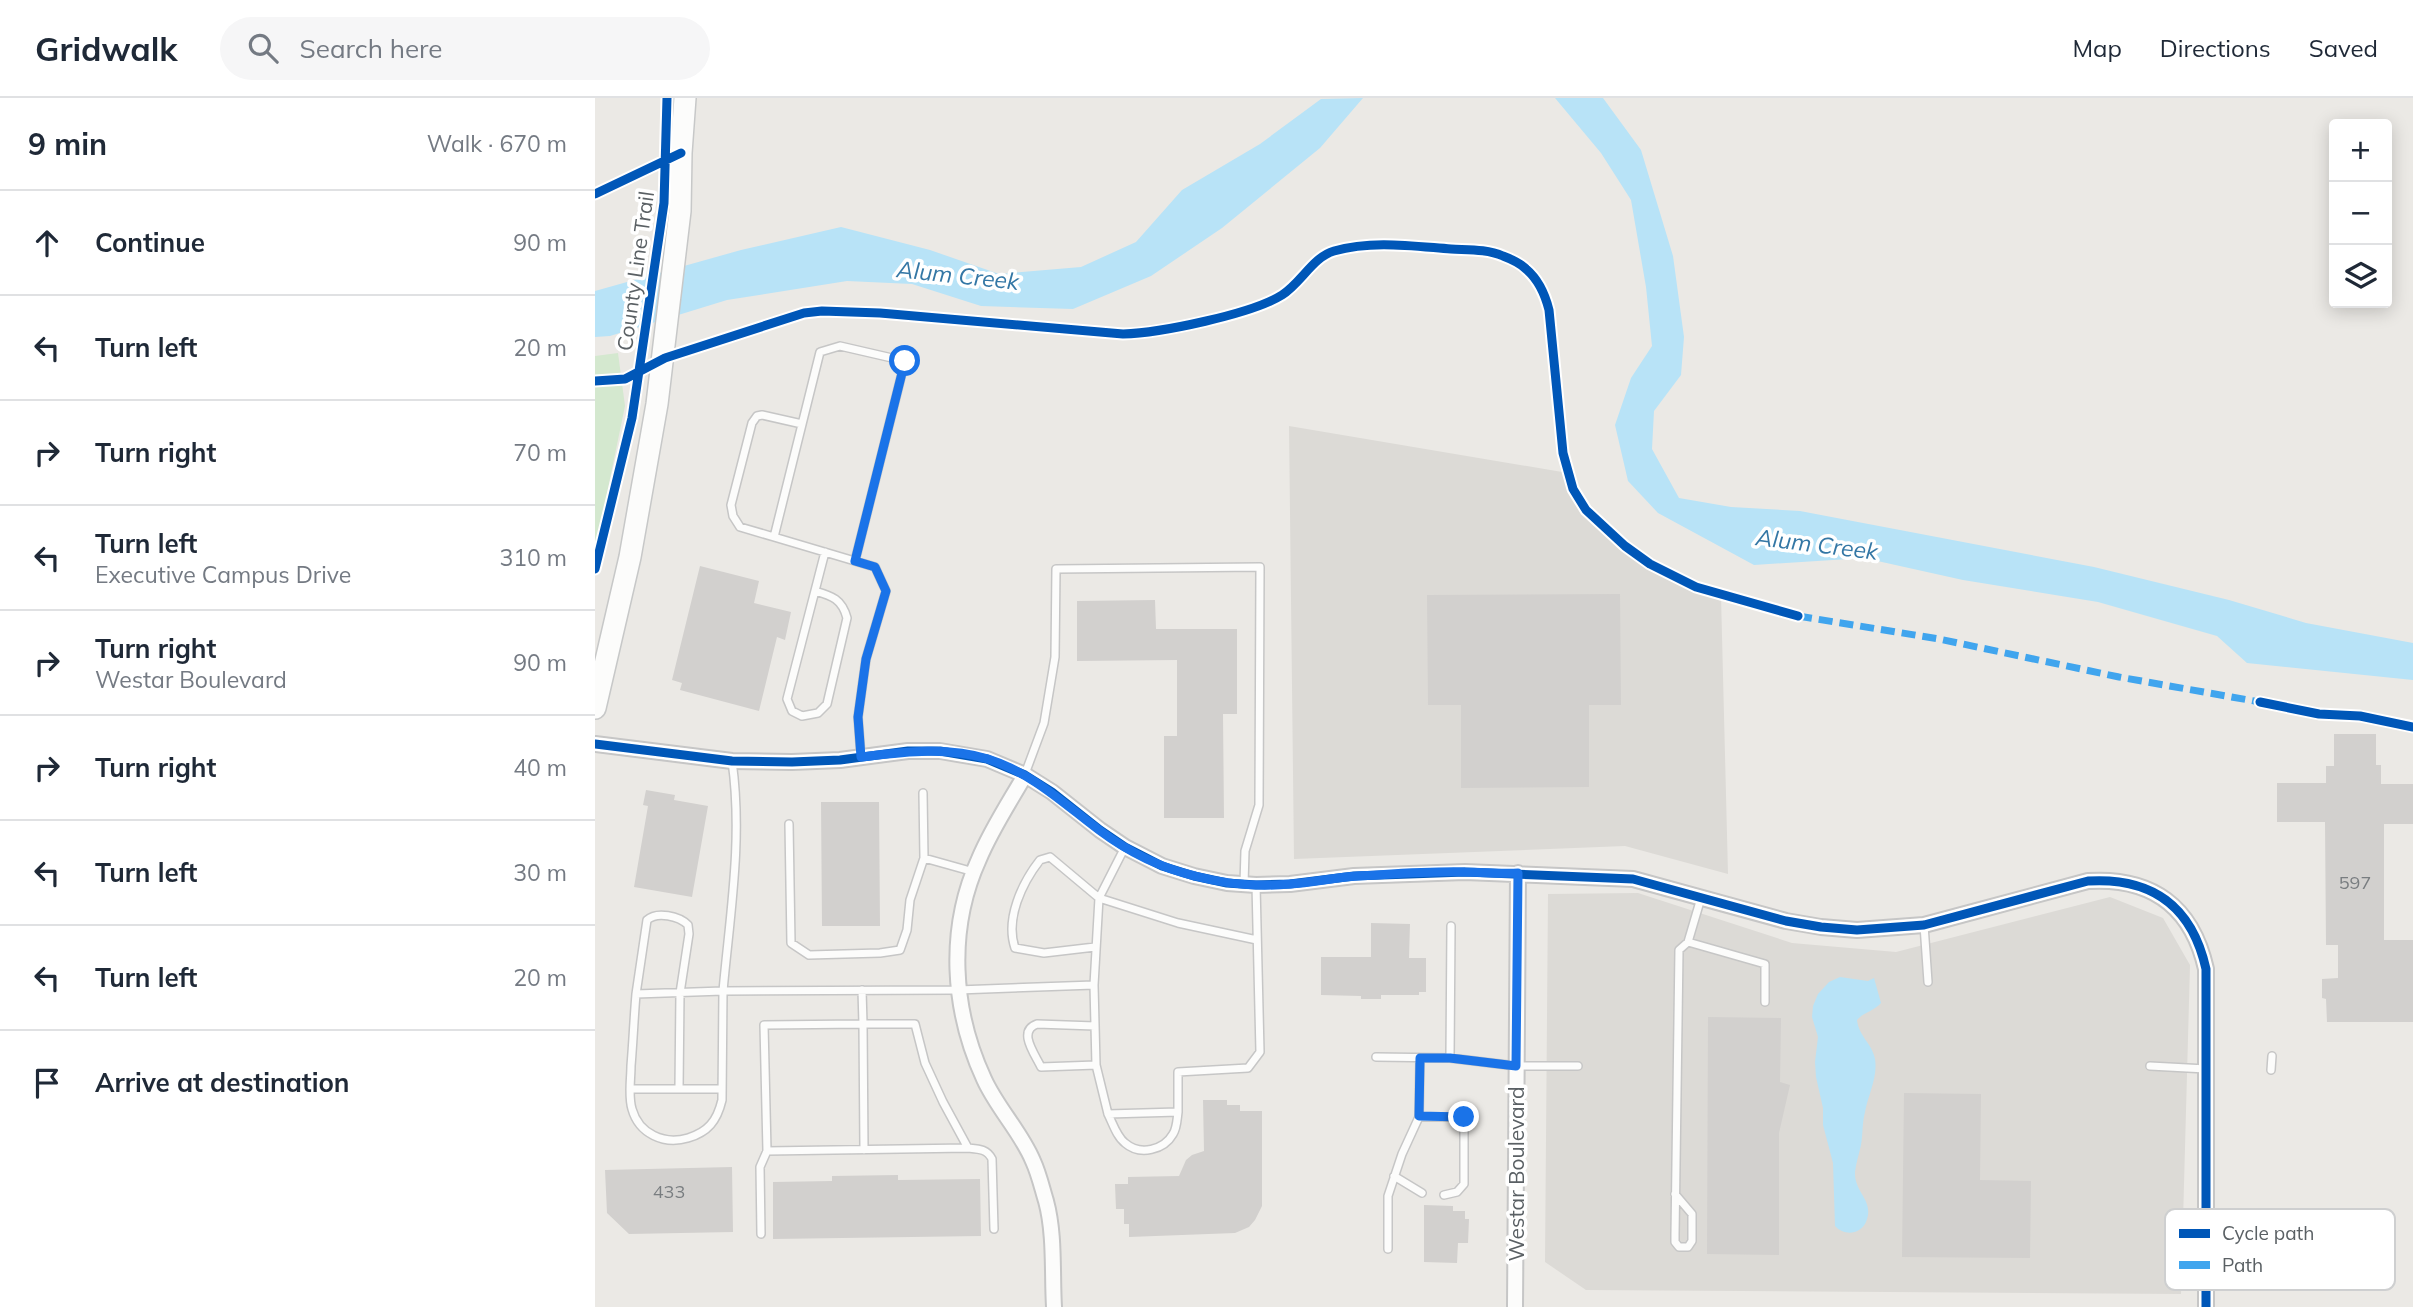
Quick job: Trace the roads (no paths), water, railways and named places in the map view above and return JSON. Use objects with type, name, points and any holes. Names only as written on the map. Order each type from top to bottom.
[{"type":"main road","points":[[595,708],[630,557],[657,404],[680,211],[685,98]]},
{"type":"street","points":[[595,744],[732,761],[792,762],[908,751],[940,751],[987,759],[1025,775],[1125,847],[1162,866],[1194,876],[1250,885],[1290,884],[1368,875],[1465,872],[1633,879],[1786,921],[1821,927],[1888,929],[1924,925],[2088,881],[2109,879],[2131,883],[2165,897],[2194,932],[2202,951],[2206,982],[2206,1209]]},
{"type":"street","points":[[1025,775],[978,859],[964,902],[957,947],[958,990],[968,1040],[985,1082],[1033,1160],[1047,1205],[1053,1307]]},
{"type":"street","name":"Westar Boulevard","points":[[1515,1307],[1518,873]]},
{"type":"lane","points":[[774,537],[820,352],[841,346],[905,361],[855,561]]},
{"type":"lane","points":[[802,424],[762,415],[751,422],[731,505],[733,516],[740,527],[875,567],[886,591],[866,659],[858,717],[861,757]]},
{"type":"lane","points":[[815,591],[835,597],[844,607],[847,618],[828,704],[818,713],[802,716],[792,711],[787,699],[825,552]]},
{"type":"lane","points":[[1025,775],[1044,723],[1055,657],[1056,569],[1259,567],[1259,805],[1245,851],[1257,940],[1261,1052],[1248,1068],[1178,1072],[1175,1132],[1159,1148],[1147,1151],[1126,1144],[1118,1134],[1108,1114],[1096,1065],[1094,985],[1099,898],[1125,847]]},
{"type":"lane","points":[[679,1089],[680,993],[688,925],[682,919],[656,915],[647,920],[636,995],[631,1109],[640,1126],[650,1135],[664,1140],[679,1140],[697,1135],[710,1127],[718,1114],[722,1089],[723,991],[735,870],[737,800],[732,761]]},
{"type":"lane","points":[[789,824],[791,943],[809,955],[900,950],[907,930],[910,900],[925,858],[923,793]]},
{"type":"lane","points":[[1095,947],[1044,953],[1015,948],[1011,936],[1013,916],[1022,891],[1040,860],[1050,857],[1099,898],[1178,923],[1257,940]]},
{"type":"lane","points":[[925,858],[974,872]]},
{"type":"lane","points":[[1675,1194],[1692,1214],[1692,1241],[1688,1247],[1679,1247],[1675,1242],[1675,1194],[1679,950],[1688,942],[1702,897]]},
{"type":"lane","points":[[1924,925],[1928,982]]},
{"type":"lane","points":[[1450,1058],[1451,926]]},
{"type":"lane","points":[[1688,942],[1765,964],[1765,1002]]},
{"type":"lane","points":[[636,995],[1094,985]]},
{"type":"lane","points":[[862,990],[865,1150]]},
{"type":"lane","points":[[761,1234],[760,1167],[767,1151],[765,1025],[915,1024],[925,1063],[968,1148]]},
{"type":"lane","points":[[1095,1026],[1037,1024],[1031,1026],[1027,1039],[1041,1067],[1096,1065]]},
{"type":"lane","points":[[2271,1056],[2271,1070]]},
{"type":"lane","points":[[1376,1057],[1450,1058],[1516,1066],[1578,1066]]},
{"type":"lane","points":[[1388,1249],[1388,1196],[1419,1116],[1420,1058]]},
{"type":"lane","points":[[2150,1066],[2206,1069]]},
{"type":"lane","points":[[630,1088],[722,1089]]},
{"type":"lane","points":[[1108,1114],[1178,1112]]},
{"type":"lane","points":[[1419,1116],[1464,1117],[1464,1184],[1457,1192],[1444,1195]]},
{"type":"lane","points":[[767,1151],[983,1150],[989,1153],[992,1159],[994,1228]]},
{"type":"lane","points":[[1394,1176],[1422,1193]]},
{"type":"water","name":"Alum Creek","points":[[1363,98],[1320,148],[1222,228],[1151,276],[1073,309],[981,306],[912,284],[847,281],[727,300],[610,336],[595,337],[595,291],[741,250],[841,227],[930,250],[999,274],[1081,267],[1136,242],[1182,190],[1260,144],[1321,99]]},
{"type":"water","name":"Alum Creek","points":[[1555,98],[1603,98],[1641,150],[1673,256],[1684,337],[1681,375],[1654,411],[1652,449],[1679,498],[1731,507],[1800,511],[2094,567],[2229,600],[2306,623],[2413,643],[2413,680],[2247,663],[2217,636],[2098,602],[1963,580],[1864,558],[1754,565],[1658,513],[1628,481],[1615,425],[1631,378],[1652,346],[1646,287],[1631,200],[1601,153]]},
{"type":"water","points":[[1840,977],[1868,981],[1874,978],[1881,1003],[1857,1020],[1873,1053],[1876,1066],[1855,1172],[1868,1214],[1860,1230],[1852,1233],[1835,1226],[1833,1163],[1823,1125],[1823,1108],[1816,1077],[1818,1037],[1812,1017],[1818,994],[1829,982]]}]
